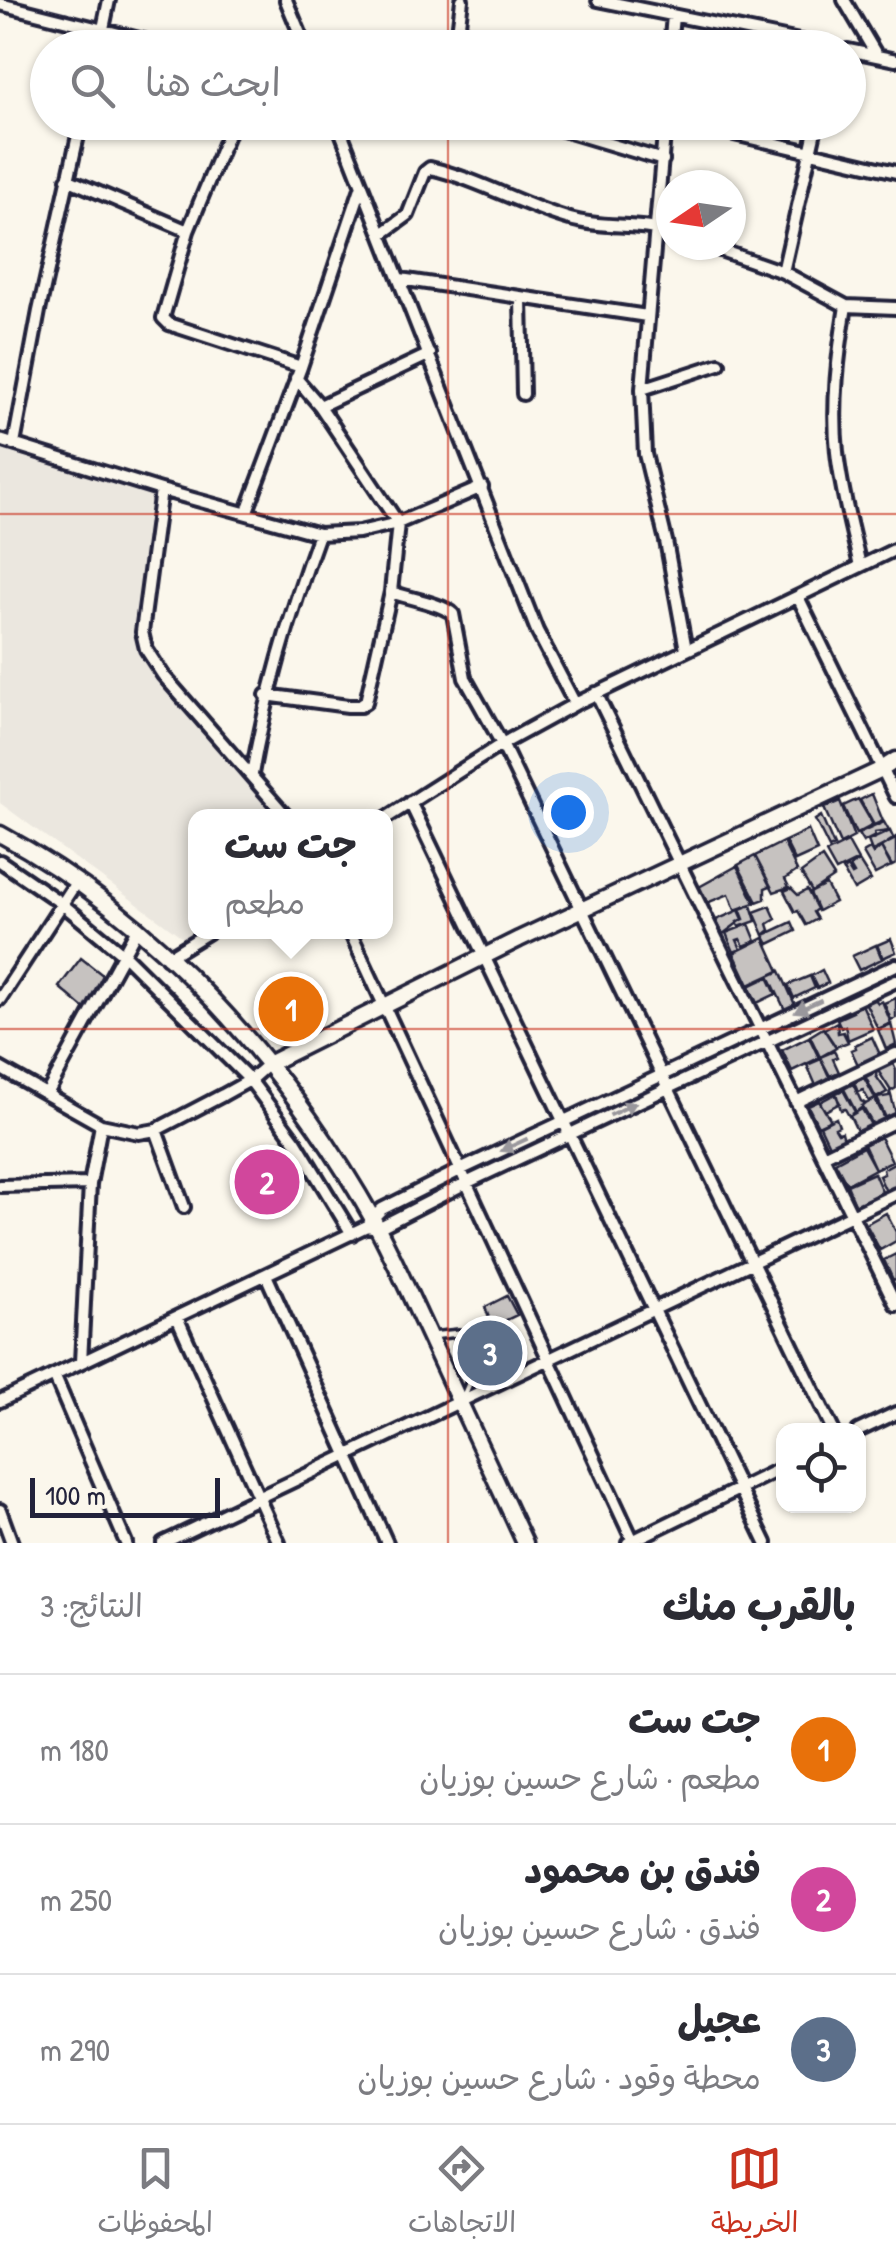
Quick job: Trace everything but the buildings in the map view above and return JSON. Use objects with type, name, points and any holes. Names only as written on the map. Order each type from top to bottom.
[{"type":"main road","points":[[268,1064],[896,760]]},
{"type":"main road","points":[[0,834],[77,882],[138,929],[268,1064],[318,1132],[372,1223],[461,1403],[524,1543]]},
{"type":"street","points":[[0,4],[103,30],[109,0]]},
{"type":"street","points":[[286,0],[298,30]]},
{"type":"street","points":[[458,30],[462,0]]},
{"type":"street","points":[[598,0],[743,30]]},
{"type":"street","points":[[844,0],[861,30]]},
{"type":"street","points":[[671,30],[672,16]]},
{"type":"street","points":[[866,38],[876,56]]},
{"type":"street","points":[[866,54],[896,60]]},
{"type":"street","points":[[14,444],[76,140]]},
{"type":"street","points":[[225,140],[188,231],[164,320],[298,372],[398,523],[391,592],[364,706],[266,695]]},
{"type":"street","points":[[344,140],[537,631],[575,704]]},
{"type":"street","points":[[596,140],[662,160]]},
{"type":"street","points":[[661,170],[664,140]]},
{"type":"street","points":[[755,140],[896,172]]},
{"type":"street","points":[[782,272],[813,140]]},
{"type":"street","points":[[382,234],[408,215],[430,168],[569,219],[600,226],[656,228]]},
{"type":"street","points":[[67,179],[188,231]]},
{"type":"street","points":[[247,511],[362,184]]},
{"type":"street","points":[[656,246],[642,389],[645,454],[686,650]]},
{"type":"street","points":[[746,259],[782,272],[846,306],[896,308]]},
{"type":"street","points":[[400,279],[648,316]]},
{"type":"street","points":[[521,299],[523,394]]},
{"type":"street","points":[[846,306],[835,426],[860,566]]},
{"type":"street","points":[[320,406],[430,354]]},
{"type":"street","points":[[642,389],[719,364]]},
{"type":"street","points":[[0,440],[320,534],[360,532],[398,523],[482,487]]},
{"type":"street","points":[[162,490],[142,632],[146,649],[163,675],[280,809]]},
{"type":"street","points":[[252,774],[266,695],[286,623],[320,534]]},
{"type":"street","points":[[393,813],[502,744],[575,704],[896,549]]},
{"type":"street","points":[[391,592],[449,609],[453,614],[464,678],[502,744],[829,1423]]},
{"type":"street","points":[[798,597],[896,797]]},
{"type":"street","points":[[596,693],[895,1302]]},
{"type":"street","points":[[410,802],[766,1543]]},
{"type":"street","points":[[0,861],[61,903],[124,955],[250,1080],[296,1142],[352,1234]]},
{"type":"street","points":[[0,1000],[77,882]]},
{"type":"street","points":[[48,1092],[138,929]]},
{"type":"street","points":[[167,958],[198,939]]},
{"type":"street","points":[[353,939],[632,1542],[776,1471]]},
{"type":"street","points":[[0,1400],[352,1234],[460,1170],[896,964]]},
{"type":"street","points":[[372,1223],[570,1135],[896,981]]},
{"type":"street","points":[[796,1102],[896,1054]]},
{"type":"street","points":[[0,1068],[101,1125],[139,1133],[156,1130],[250,1080],[268,1064]]},
{"type":"street","points":[[823,1156],[896,1121]]},
{"type":"street","points":[[82,1362],[90,1184],[101,1125]]},
{"type":"street","points":[[156,1130],[184,1207]]},
{"type":"street","points":[[0,1186],[90,1184]]},
{"type":"street","points":[[163,1543],[896,1194]]},
{"type":"street","points":[[266,1275],[386,1543]]},
{"type":"street","points":[[177,1317],[279,1543]]},
{"type":"street","points":[[54,1375],[126,1543]]},
{"type":"street","points":[[866,1427],[896,1413]]},
{"type":"street","points":[[0,1510],[12,1543]]},
{"type":"lane","points":[[429,1336],[460,1333],[471,1338]]},
{"type":"lane","points":[[461,1403],[478,1362],[477,1353]]},
{"type":"shaded area","points":[[0,433],[162,480],[138,652],[268,809],[188,809],[185,939],[0,803]]},
{"type":"place","name":"جت ست","points":[[291,1009]]},
{"type":"place","name":"فندق بن محمود","points":[[267,1182]]},
{"type":"place","name":"عجيل","points":[[490,1353]]}]
